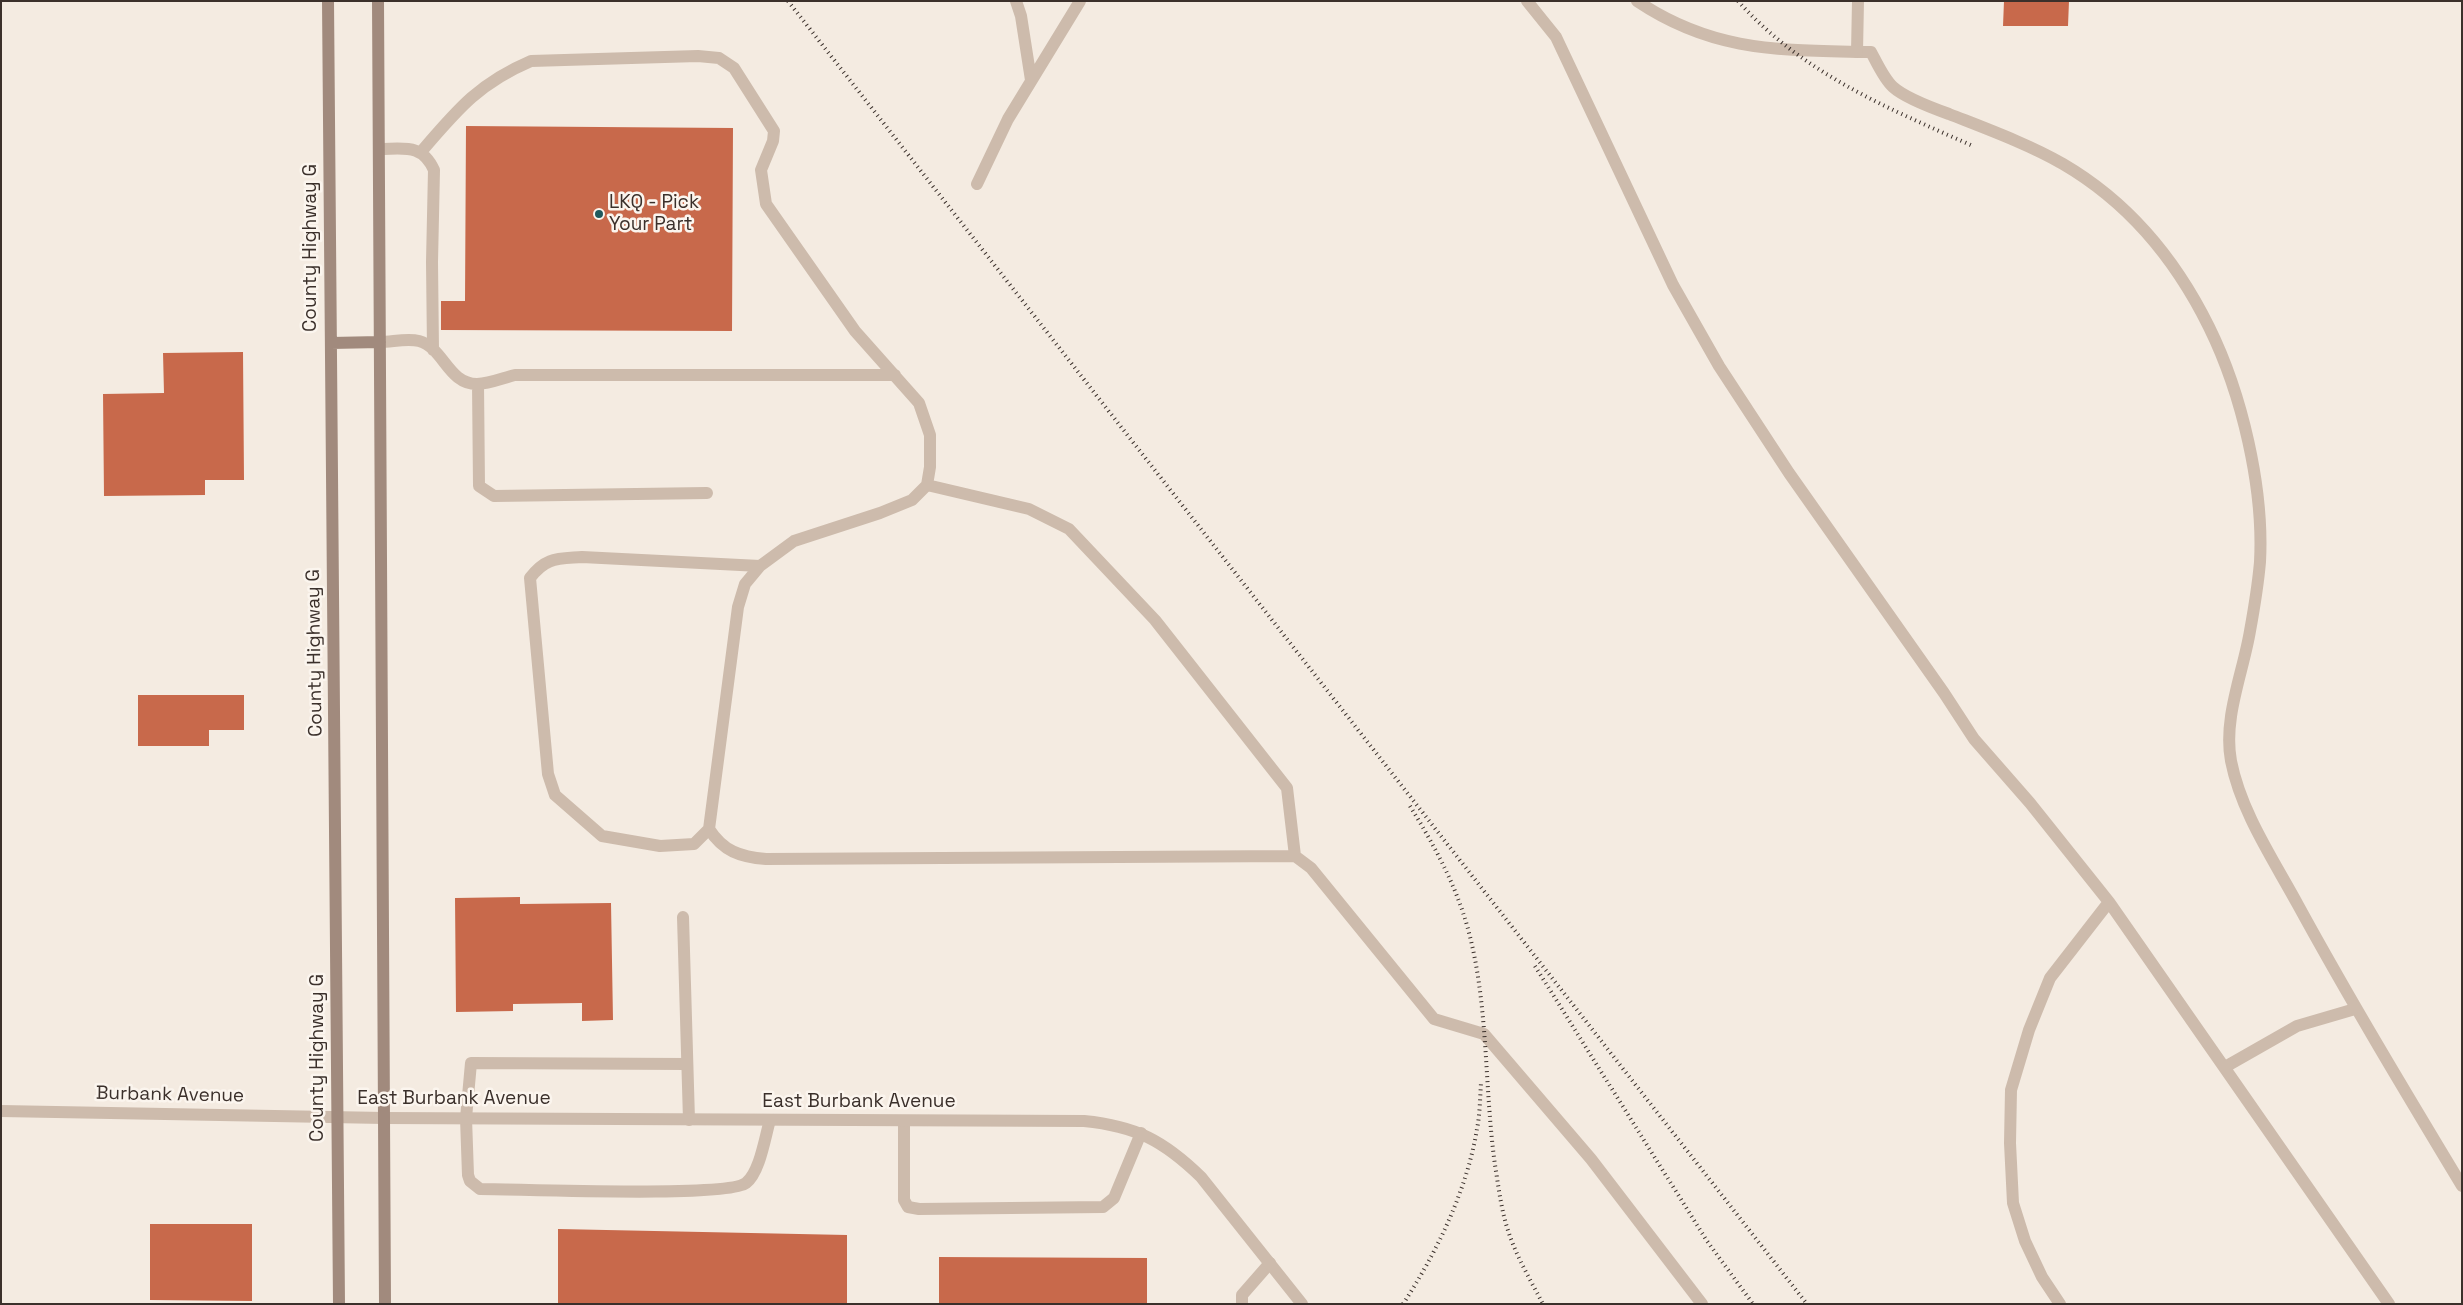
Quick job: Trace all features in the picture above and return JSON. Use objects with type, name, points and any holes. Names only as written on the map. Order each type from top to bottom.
[{"type":"main road","name":"County Highway G","points":[[328,1],[339,1304]]},
{"type":"main road","points":[[378,1],[385,1304]]},
{"type":"main road","points":[[331,343],[380,342]]},
{"type":"street","points":[[1016,1],[1021,16],[1031,80]]},
{"type":"street","points":[[977,184],[1008,119],[1080,1]]},
{"type":"street","points":[[1527,1],[1556,37],[1673,285],[1719,366],[1790,473],[1944,692],[1974,739],[2030,803],[2108,902],[2389,1304]]},
{"type":"street","points":[[1637,1],[1700,34],[1727,42],[1764,48],[1871,52],[1892,87],[1929,106],[1985,128],[2063,164],[2122,206],[2160,248],[2209,327],[2229,375],[2243,420],[2252,464],[2258,516],[2260,562],[2250,631],[2231,715],[2230,757],[2239,791],[2256,828],[2355,1009],[2462,1186]]},
{"type":"street","points":[[1857,52],[1858,1]]},
{"type":"street","points":[[421,152],[457,111],[483,86],[507,71],[531,61],[698,56],[719,58],[734,68],[774,131],[773,141],[761,170],[766,204],[855,331],[919,403],[930,435],[930,467],[927,485],[912,500],[880,513],[794,541],[760,566],[745,584],[738,608],[709,829],[694,844],[669,845],[602,836],[555,795],[548,774],[530,578],[540,566],[553,559],[582,557],[760,566]]},
{"type":"street","points":[[378,148],[412,149],[421,152],[428,157],[434,170],[433,350]]},
{"type":"street","points":[[380,342],[419,341],[433,350],[453,374],[468,383],[478,384],[515,375],[895,375]]},
{"type":"street","points":[[478,384],[479,486],[494,496],[707,493]]},
{"type":"street","points":[[927,485],[1029,509],[1069,529],[1155,620],[1287,788],[1295,856]]},
{"type":"street","points":[[709,829],[716,841],[730,851],[745,857],[766,859],[1295,856],[1311,868],[1434,1019],[1484,1034],[1591,1159],[1702,1304]]},
{"type":"street","points":[[2060,1304],[2042,1278],[2025,1241],[2013,1203],[2010,1143],[2011,1090],[2029,1030],[2050,978],[2108,902]]},
{"type":"street","points":[[683,917],[689,1120]]},
{"type":"street","points":[[2225,1067],[2297,1026],[2355,1009]]},
{"type":"street","points":[[688,1064],[471,1064],[466,1118],[468,1175],[470,1181],[480,1189],[723,1190],[736,1188],[746,1183],[755,1173],[770,1120]]},
{"type":"street","name":"Burbank Avenue","points":[[1,1111],[338,1117]]},
{"type":"street","name":"East Burbank Avenue","points":[[338,1117],[1084,1121],[1113,1124],[1141,1132],[1158,1141],[1176,1154],[1201,1177],[1302,1304]]},
{"type":"street","points":[[904,1121],[904,1200],[908,1207],[919,1209],[1102,1207],[1114,1198],[1141,1132]]},
{"type":"street","points":[[1242,1304],[1242,1295],[1270,1263]]},
{"type":"building","points":[[2004,1],[2069,1],[2068,26],[2003,26]]},
{"type":"building","name":"LKQ - Pick Your Part","points":[[466,126],[733,128],[732,331],[441,330],[441,301],[465,301]]},
{"type":"building","points":[[243,352],[244,480],[205,480],[205,495],[104,496],[103,394],[164,393],[163,353]]},
{"type":"building","points":[[138,695],[244,695],[244,730],[209,730],[209,746],[138,746]]},
{"type":"building","points":[[520,897],[520,904],[611,903],[613,1020],[582,1021],[582,1003],[513,1004],[513,1011],[456,1012],[455,898]]},
{"type":"building","points":[[150,1224],[252,1224],[252,1301],[150,1300]]},
{"type":"building","points":[[558,1229],[847,1235],[847,1304],[558,1304]]},
{"type":"building","points":[[939,1257],[1147,1258],[1147,1304],[939,1304]]},
{"type":"railway","points":[[788,1],[1807,1304]]},
{"type":"railway","points":[[1738,1],[1790,49],[1847,86],[1973,146]]},
{"type":"railway","points":[[1410,806],[1444,866],[1468,929],[1480,987],[1492,1136],[1501,1203],[1514,1247],[1543,1304]]},
{"type":"railway","points":[[1535,966],[1707,1241],[1753,1304]]},
{"type":"railway","points":[[1403,1304],[1439,1242],[1466,1175],[1477,1129],[1481,1083]]},
{"type":"place","name":"LKQ - Pick Your Part","points":[[599,214]]}]
